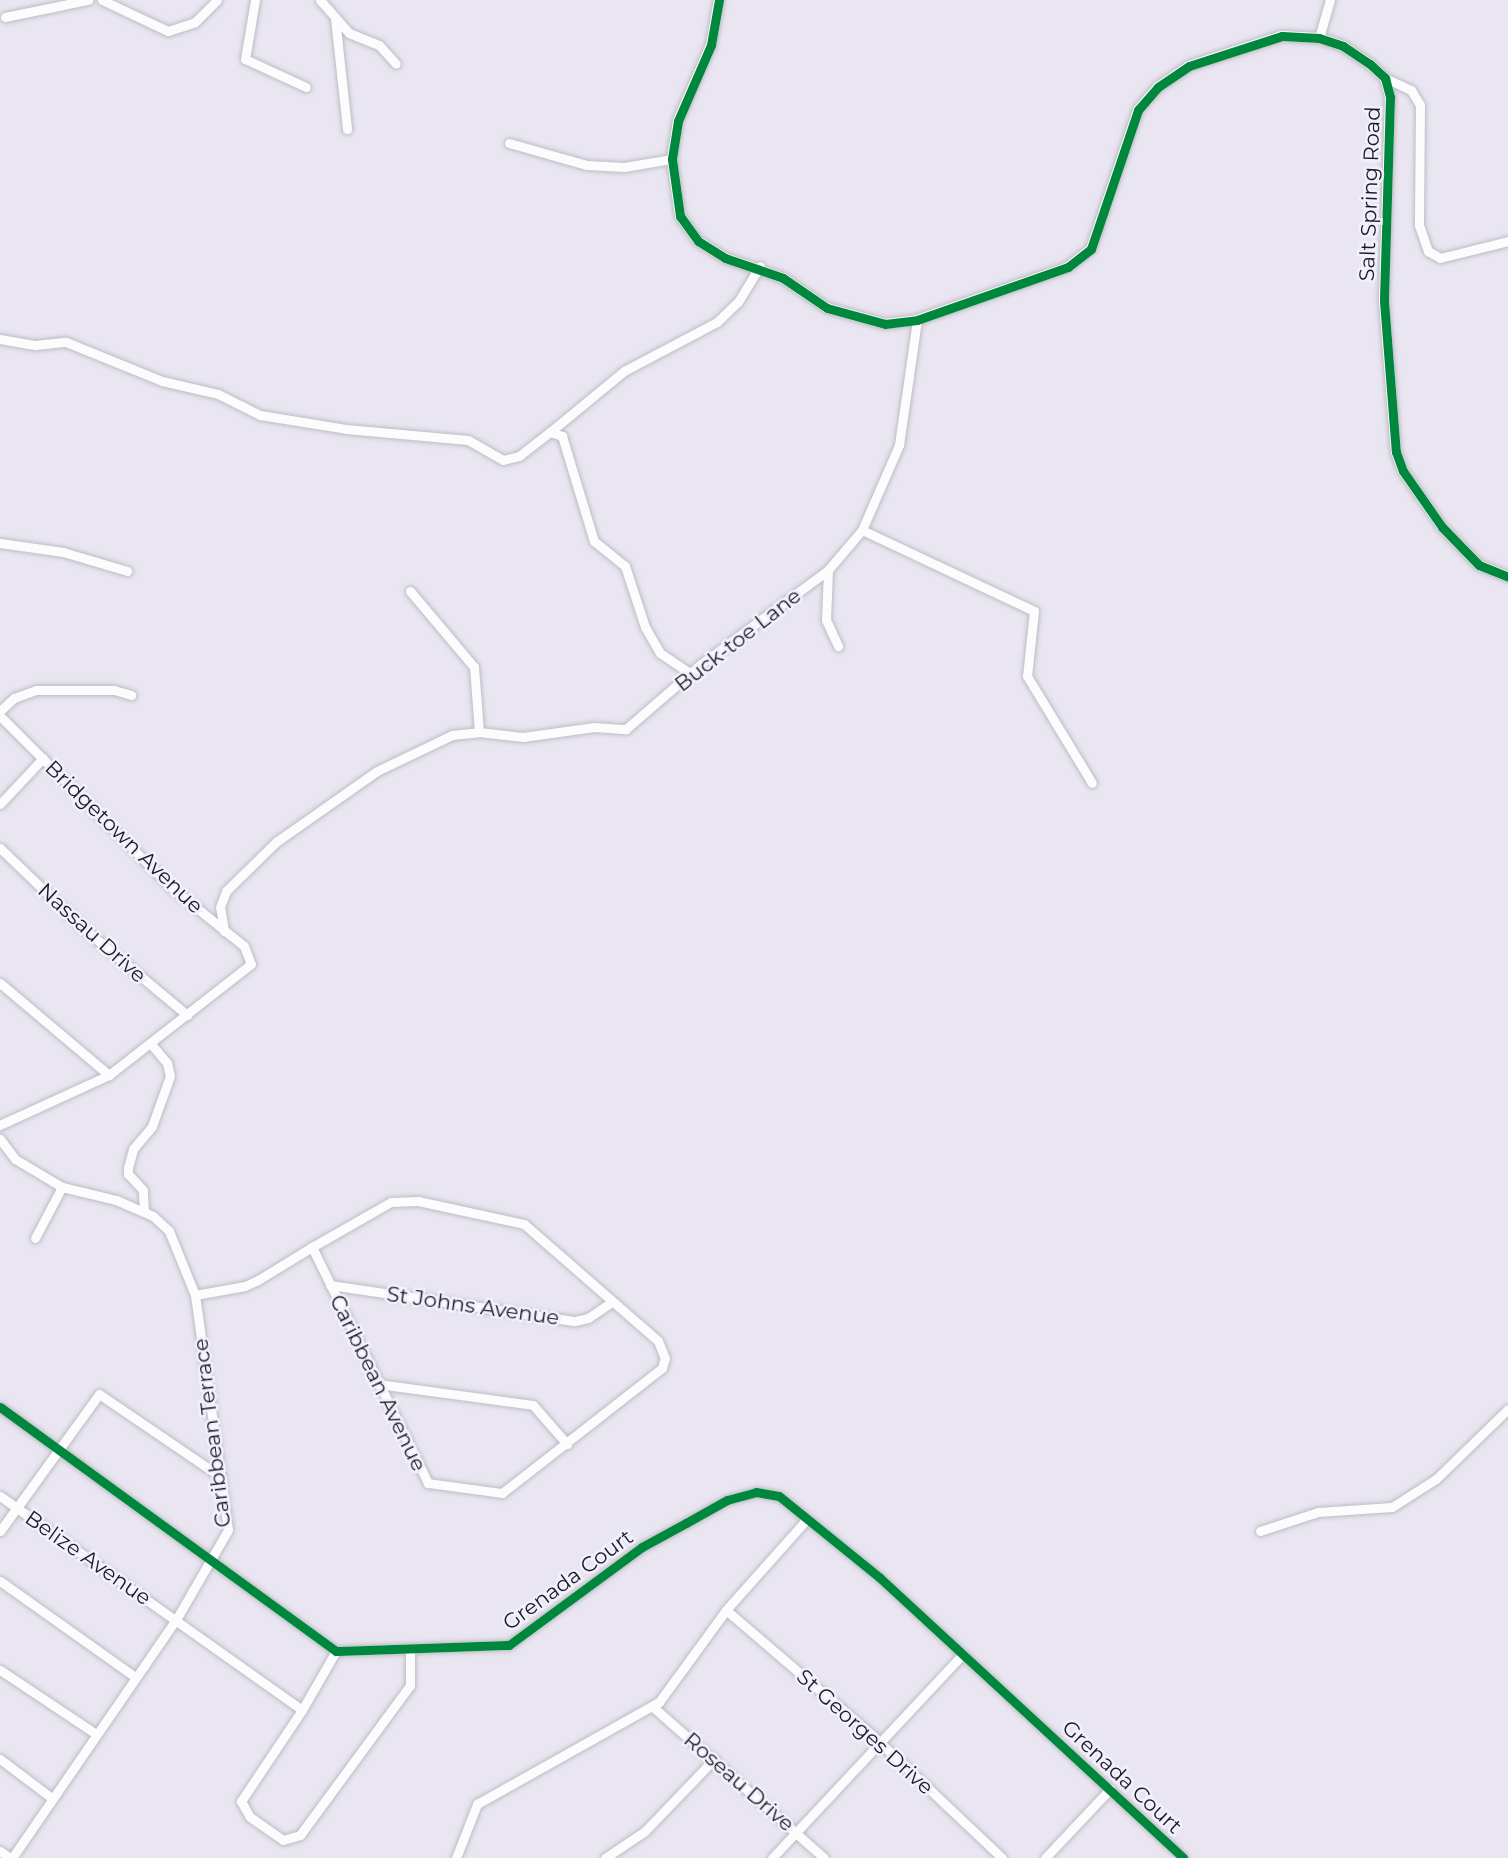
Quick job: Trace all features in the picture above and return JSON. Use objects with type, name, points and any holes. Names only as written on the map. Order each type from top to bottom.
[{"type":"street","points":[[5,17],[88,0]]},
{"type":"street","points":[[102,0],[168,31],[195,22],[218,0]]},
{"type":"street","points":[[255,0],[245,59],[306,87]]},
{"type":"street","points":[[320,0],[349,33],[379,45],[396,64]]},
{"type":"street","name":"Salt Spring Road","points":[[719,0],[711,46],[678,121],[672,159],[680,216],[698,241],[725,258],[760,266],[827,309],[856,320],[886,324],[917,320],[1068,267],[1091,249],[1138,110],[1158,87],[1189,66],[1282,36],[1319,38],[1343,46],[1385,78],[1392,138],[1384,301],[1396,452],[1403,471],[1443,527],[1479,565],[1508,577]]},
{"type":"street","points":[[1319,38],[1330,0]]},
{"type":"street","points":[[335,18],[347,129]]},
{"type":"street","points":[[1385,78],[1411,90],[1420,105],[1419,225],[1428,251],[1440,258],[1508,241]]},
{"type":"street","points":[[509,143],[587,165],[624,167],[672,159]]},
{"type":"street","points":[[0,339],[35,345],[66,342],[162,381],[218,394],[260,415],[346,429],[468,440],[503,460],[519,456],[624,371],[717,322],[738,302],[760,266]]},
{"type":"street","name":"Buck-toe Lane","points":[[224,931],[222,897],[276,842],[402,757],[452,735],[479,732],[505,738],[594,727],[626,729],[690,673],[828,570],[862,530],[899,445],[917,320]]},
{"type":"street","points":[[550,432],[562,436],[589,512],[594,541],[625,566],[645,627],[660,653],[690,673]]},
{"type":"street","points":[[862,530],[1034,611],[1027,676],[1093,783]]},
{"type":"street","points":[[0,543],[63,552],[127,571]]},
{"type":"street","points":[[828,570],[826,620],[838,646]]},
{"type":"street","points":[[410,591],[474,667],[479,732]]},
{"type":"street","points":[[0,713],[14,698],[36,690],[114,690],[131,695]]},
{"type":"street","name":"Bridgetown Avenue","points":[[0,713],[151,867],[250,955],[245,972],[187,1015]]},
{"type":"street","points":[[0,804],[43,758]]},
{"type":"street","name":"Nassau Drive","points":[[0,848],[83,928],[187,1015]]},
{"type":"street","points":[[0,983],[109,1075]]},
{"type":"street","points":[[0,1125],[109,1075],[187,1015]]},
{"type":"street","points":[[144,1212],[143,1190],[128,1168],[133,1149],[152,1125],[170,1076],[167,1063],[150,1043]]},
{"type":"street","name":"Caribbean Terrace","points":[[0,1139],[15,1159],[62,1187],[116,1200],[144,1212],[169,1231],[195,1296],[228,1530],[215,1560],[177,1618],[96,1734],[54,1800],[11,1858]]},
{"type":"street","points":[[35,1238],[62,1187]]},
{"type":"street","name":"Caribbean Avenue","points":[[195,1296],[245,1286],[312,1247],[391,1202],[418,1201],[524,1224],[658,1341],[665,1358],[654,1376],[502,1493],[428,1483],[312,1247]]},
{"type":"street","name":"St Johns Avenue","points":[[330,1286],[575,1321],[588,1318],[612,1302]]},
{"type":"street","points":[[378,1384],[533,1405],[567,1444]]},
{"type":"street","points":[[0,1531],[93,1397],[104,1394],[221,1477]]},
{"type":"street","points":[[0,1407],[215,1560],[336,1651],[302,1710],[241,1801],[250,1817],[283,1840],[300,1835],[410,1685],[410,1651]]},
{"type":"street","points":[[1260,1531],[1318,1511],[1392,1507],[1436,1479],[1508,1409]]},
{"type":"street","name":"Grenada Court","points":[[336,1651],[410,1651],[509,1645],[642,1547],[727,1500],[756,1492],[779,1496],[963,1654],[1183,1858]]},
{"type":"street","name":"Belize Avenue","points":[[0,1496],[177,1618],[302,1710]]},
{"type":"street","points":[[456,1858],[477,1804],[653,1707],[726,1610],[807,1519]]},
{"type":"street","points":[[0,1581],[135,1678]]},
{"type":"street","name":"St Georges Drive","points":[[726,1610],[880,1743],[1002,1858]]},
{"type":"street","points":[[772,1858],[963,1654]]},
{"type":"street","points":[[0,1670],[96,1734]]},
{"type":"street","name":"Roseau Drive","points":[[653,1707],[824,1858]]},
{"type":"street","points":[[0,1759],[54,1800]]},
{"type":"street","points":[[606,1858],[645,1831],[714,1759]]},
{"type":"street","points":[[1045,1858],[1110,1788]]},
{"type":"street","points":[[0,1851],[11,1858]]},
{"type":"cycle path","points":[[719,0],[711,45],[678,121],[672,159],[680,216],[698,241],[725,258],[783,278],[827,308],[885,324],[917,320],[1068,267],[1091,249],[1138,110],[1158,87],[1189,66],[1282,36],[1319,38],[1343,46],[1370,64],[1385,78],[1390,97],[1384,301],[1396,452],[1403,471],[1442,527],[1479,565],[1508,577]]},
{"type":"cycle path","points":[[0,1407],[336,1651],[509,1645],[642,1547],[727,1500],[756,1492],[779,1496],[879,1577],[1183,1858]]}]
